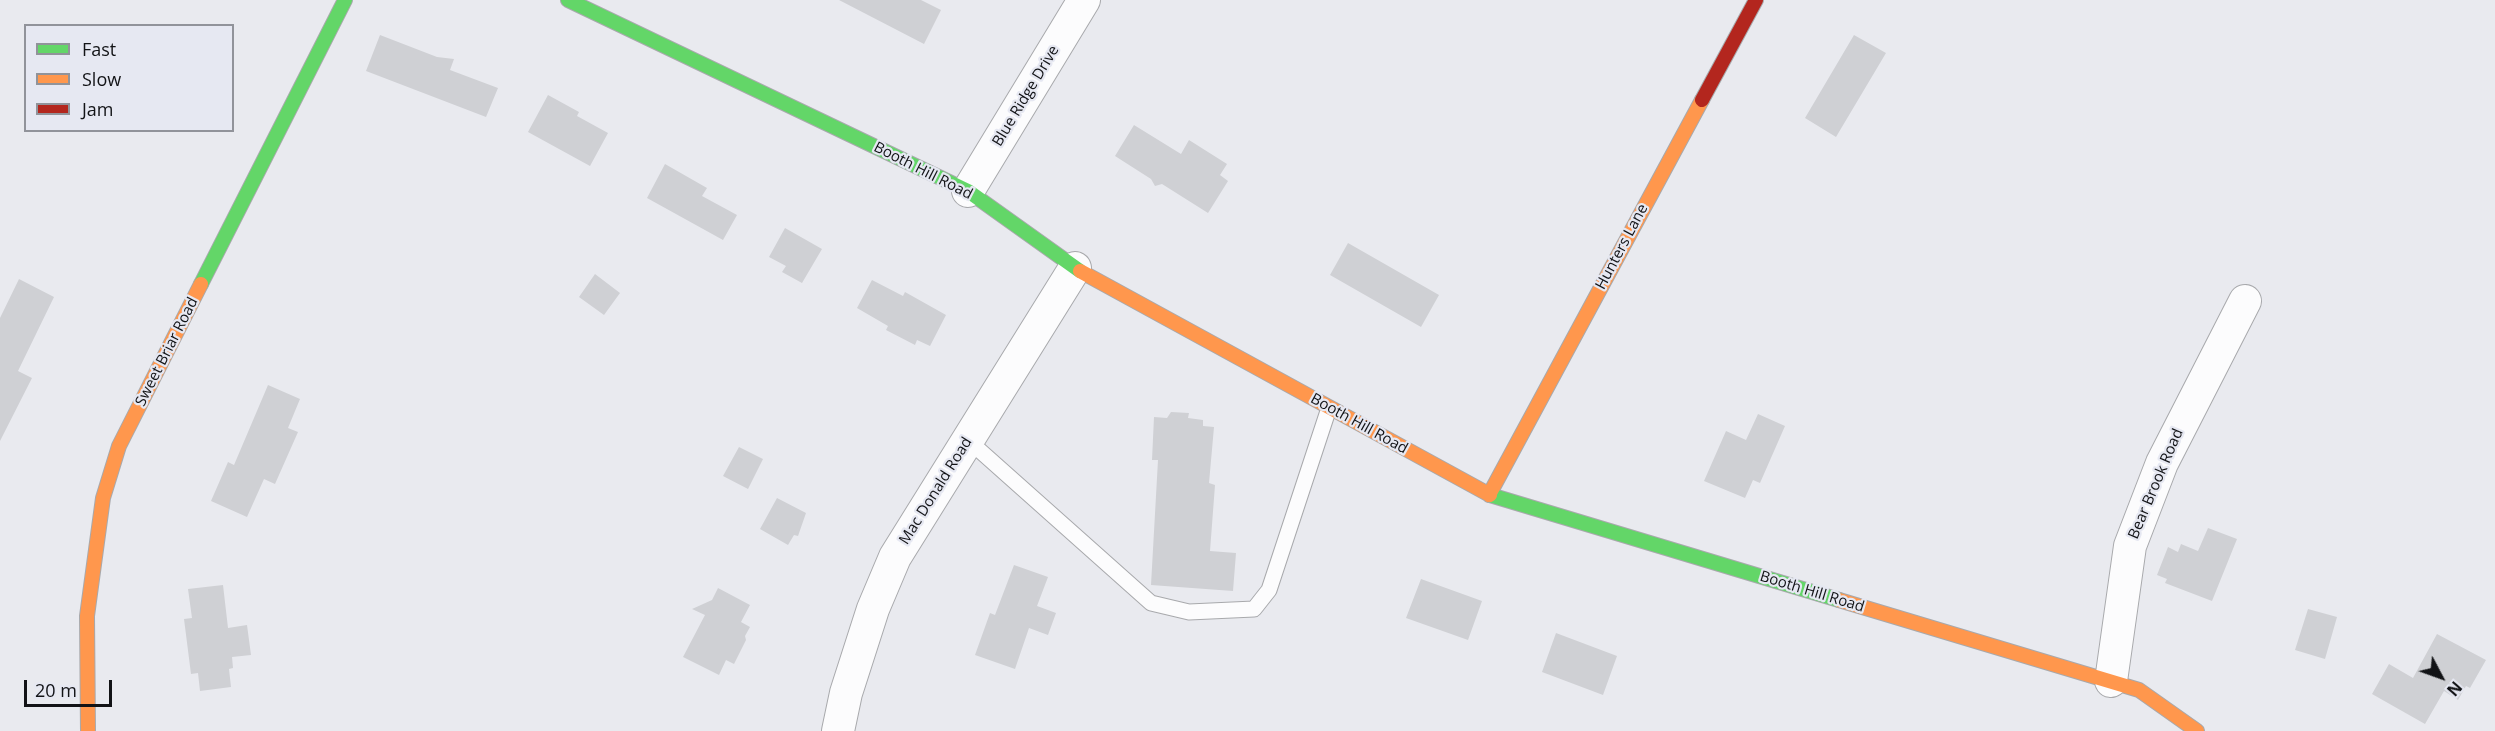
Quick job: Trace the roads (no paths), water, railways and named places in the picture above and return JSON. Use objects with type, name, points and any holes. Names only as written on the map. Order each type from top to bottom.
[{"type":"street","name":"Sweet Briar Road","points":[[88,731],[87,615],[103,498],[119,446],[345,0]]},
{"type":"street","name":"Booth Hill Road","points":[[568,0],[968,191],[1075,268],[1489,495],[2139,690],[2197,731]]},
{"type":"street","name":"Blue Ridge Drive","points":[[968,191],[1084,0]]},
{"type":"street","name":"Hunters Lane","points":[[1489,495],[1756,0]]},
{"type":"street","name":"Mac Donald Road","points":[[838,731],[846,693],[873,609],[895,557],[1075,268]]},
{"type":"street","name":"Bear Brook Road","points":[[2111,681],[2130,546],[2162,463],[2245,301]]},
{"type":"lane","points":[[968,440],[1151,603],[1189,612],[1254,609],[1269,590],[1329,408]]}]
